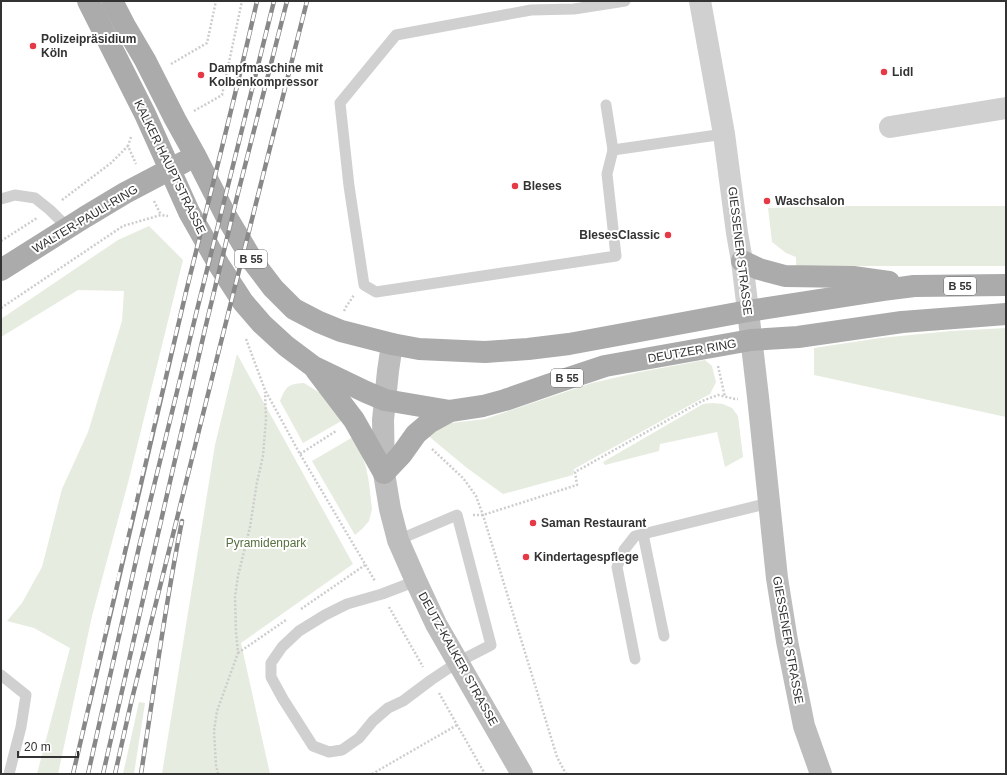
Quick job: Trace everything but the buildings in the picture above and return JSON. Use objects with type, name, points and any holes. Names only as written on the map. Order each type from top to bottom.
[{"type":"main road","name":"KALKER HAUPTSTRASSE","points":[[88,1],[145,114],[189,212],[243,302],[262,324],[286,346],[314,367],[385,400]]},
{"type":"main road","name":"KALKER HAUPTSTRASSE","points":[[112,1],[196,155],[226,216],[254,263],[273,288],[294,309],[319,322],[341,330],[392,344]]},
{"type":"main road","name":"WALTER-PAULI-RING","points":[[1,270],[125,193],[196,155]]},
{"type":"main road","points":[[742,261],[759,269],[785,276],[853,277],[914,286]]},
{"type":"main road","name":"B 55","points":[[392,344],[418,349],[485,352],[528,349],[569,344],[841,296],[914,286],[1006,285]]},
{"type":"main road","name":"DEUTZER RING","points":[[385,400],[450,410],[483,406],[605,366],[751,340],[798,337],[902,322],[1006,314]]},
{"type":"main road","points":[[314,367],[354,420],[384,473],[416,434],[430,422],[450,410]]},
{"type":"street","name":"GIESSENER STRASSE","points":[[700,1],[724,134],[742,261],[777,578],[787,641],[804,726],[821,774]]},
{"type":"street","points":[[890,127],[1006,108]]},
{"type":"street","name":"DEUTZ-KALKER STRASSE","points":[[392,344],[383,420],[384,473],[390,509],[398,540],[436,624],[522,774]]},
{"type":"lane","points":[[606,105],[613,150],[607,174],[616,256],[376,292],[364,285],[349,186],[340,103],[396,35],[531,10],[574,9],[625,1]]},
{"type":"lane","points":[[613,150],[724,134]]},
{"type":"lane","points":[[1,199],[14,195],[35,198],[50,210],[68,228]]},
{"type":"lane","points":[[636,659],[617,567],[624,550],[635,536],[769,502]]},
{"type":"lane","points":[[398,540],[457,516],[491,644],[458,662],[403,701],[388,708],[359,738],[342,750],[329,752],[313,746],[271,677],[271,663],[282,648],[299,631],[325,615],[347,604],[416,582]]},
{"type":"lane","points":[[643,534],[664,636]]},
{"type":"lane","points":[[1,675],[26,695],[21,727],[9,774]]},
{"type":"path","points":[[167,66],[207,43],[216,1]]},
{"type":"path","points":[[190,113],[222,95],[242,1]]},
{"type":"path","points":[[1,241],[50,210],[111,163],[128,146]]},
{"type":"path","points":[[1,308],[123,226],[161,215]]},
{"type":"path","points":[[344,314],[346,307],[359,287],[364,285]]},
{"type":"path","points":[[218,774],[216,766],[214,732],[217,710],[238,653],[234,597],[250,527],[263,456],[266,419],[265,390],[300,454],[366,564],[485,774]]},
{"type":"path","points":[[457,516],[483,515],[576,485],[575,472],[702,401],[718,396],[735,399],[758,397]]},
{"type":"path","points":[[300,454],[354,420]]},
{"type":"path","points":[[463,478],[476,496],[483,515],[556,757],[566,774]]},
{"type":"path","points":[[372,774],[457,725]]},
{"type":"green space","points":[[827,206],[1006,206],[1006,266],[796,266],[796,257],[786,253],[772,242],[768,208]]},
{"type":"green space","points":[[149,226],[183,260],[129,479],[92,616],[58,774],[37,774],[70,648],[34,628],[7,621],[22,603],[42,567],[62,489],[88,432],[122,321],[124,291],[78,290],[1,337],[1,319],[118,240]]},
{"type":"green space","points":[[1006,328],[1006,417],[814,375],[814,348],[880,338],[951,331]]},
{"type":"green space","name":"Pyramidenpark","points":[[237,354],[353,564],[241,643],[270,774],[162,774],[215,445]]},
{"type":"green space","points":[[705,360],[712,366],[716,382],[710,394],[574,469],[573,475],[503,494],[467,468],[426,434],[443,424],[485,419],[592,383],[640,372]]},
{"type":"green space","points":[[304,383],[320,393],[343,420],[303,443],[280,401],[288,387],[294,384]]},
{"type":"green space","points":[[703,404],[723,404],[732,408],[738,416],[743,457],[725,467],[717,432],[660,444],[659,451],[605,465],[603,462]]},
{"type":"green space","points":[[353,437],[360,450],[366,467],[372,509],[369,521],[355,535],[312,461]]},
{"type":"green space","points":[[139,702],[145,703],[134,774],[123,774]]},
{"type":"railway","points":[[73,774],[157,412],[257,1]]},
{"type":"railway","points":[[88,774],[139,547],[274,1]]},
{"type":"railway","points":[[103,774],[205,329],[287,1]]},
{"type":"railway","points":[[115,774],[131,703],[307,1]]},
{"type":"railway","points":[[141,774],[165,616],[182,521]]},
{"type":"place","name":"Polizeipräsidium Köln","points":[[33,46]]},
{"type":"place","name":"Lidl","points":[[884,72]]},
{"type":"place","name":"Dampfmaschine mit Kolbenkompressor","points":[[201,75]]},
{"type":"place","name":"Bleses","points":[[515,186]]},
{"type":"place","name":"Waschsalon","points":[[767,201]]},
{"type":"place","name":"BlesesClassic","points":[[668,235]]},
{"type":"place","name":"Saman Restaurant","points":[[533,523]]},
{"type":"place","name":"Kindertagespflege","points":[[526,557]]}]
